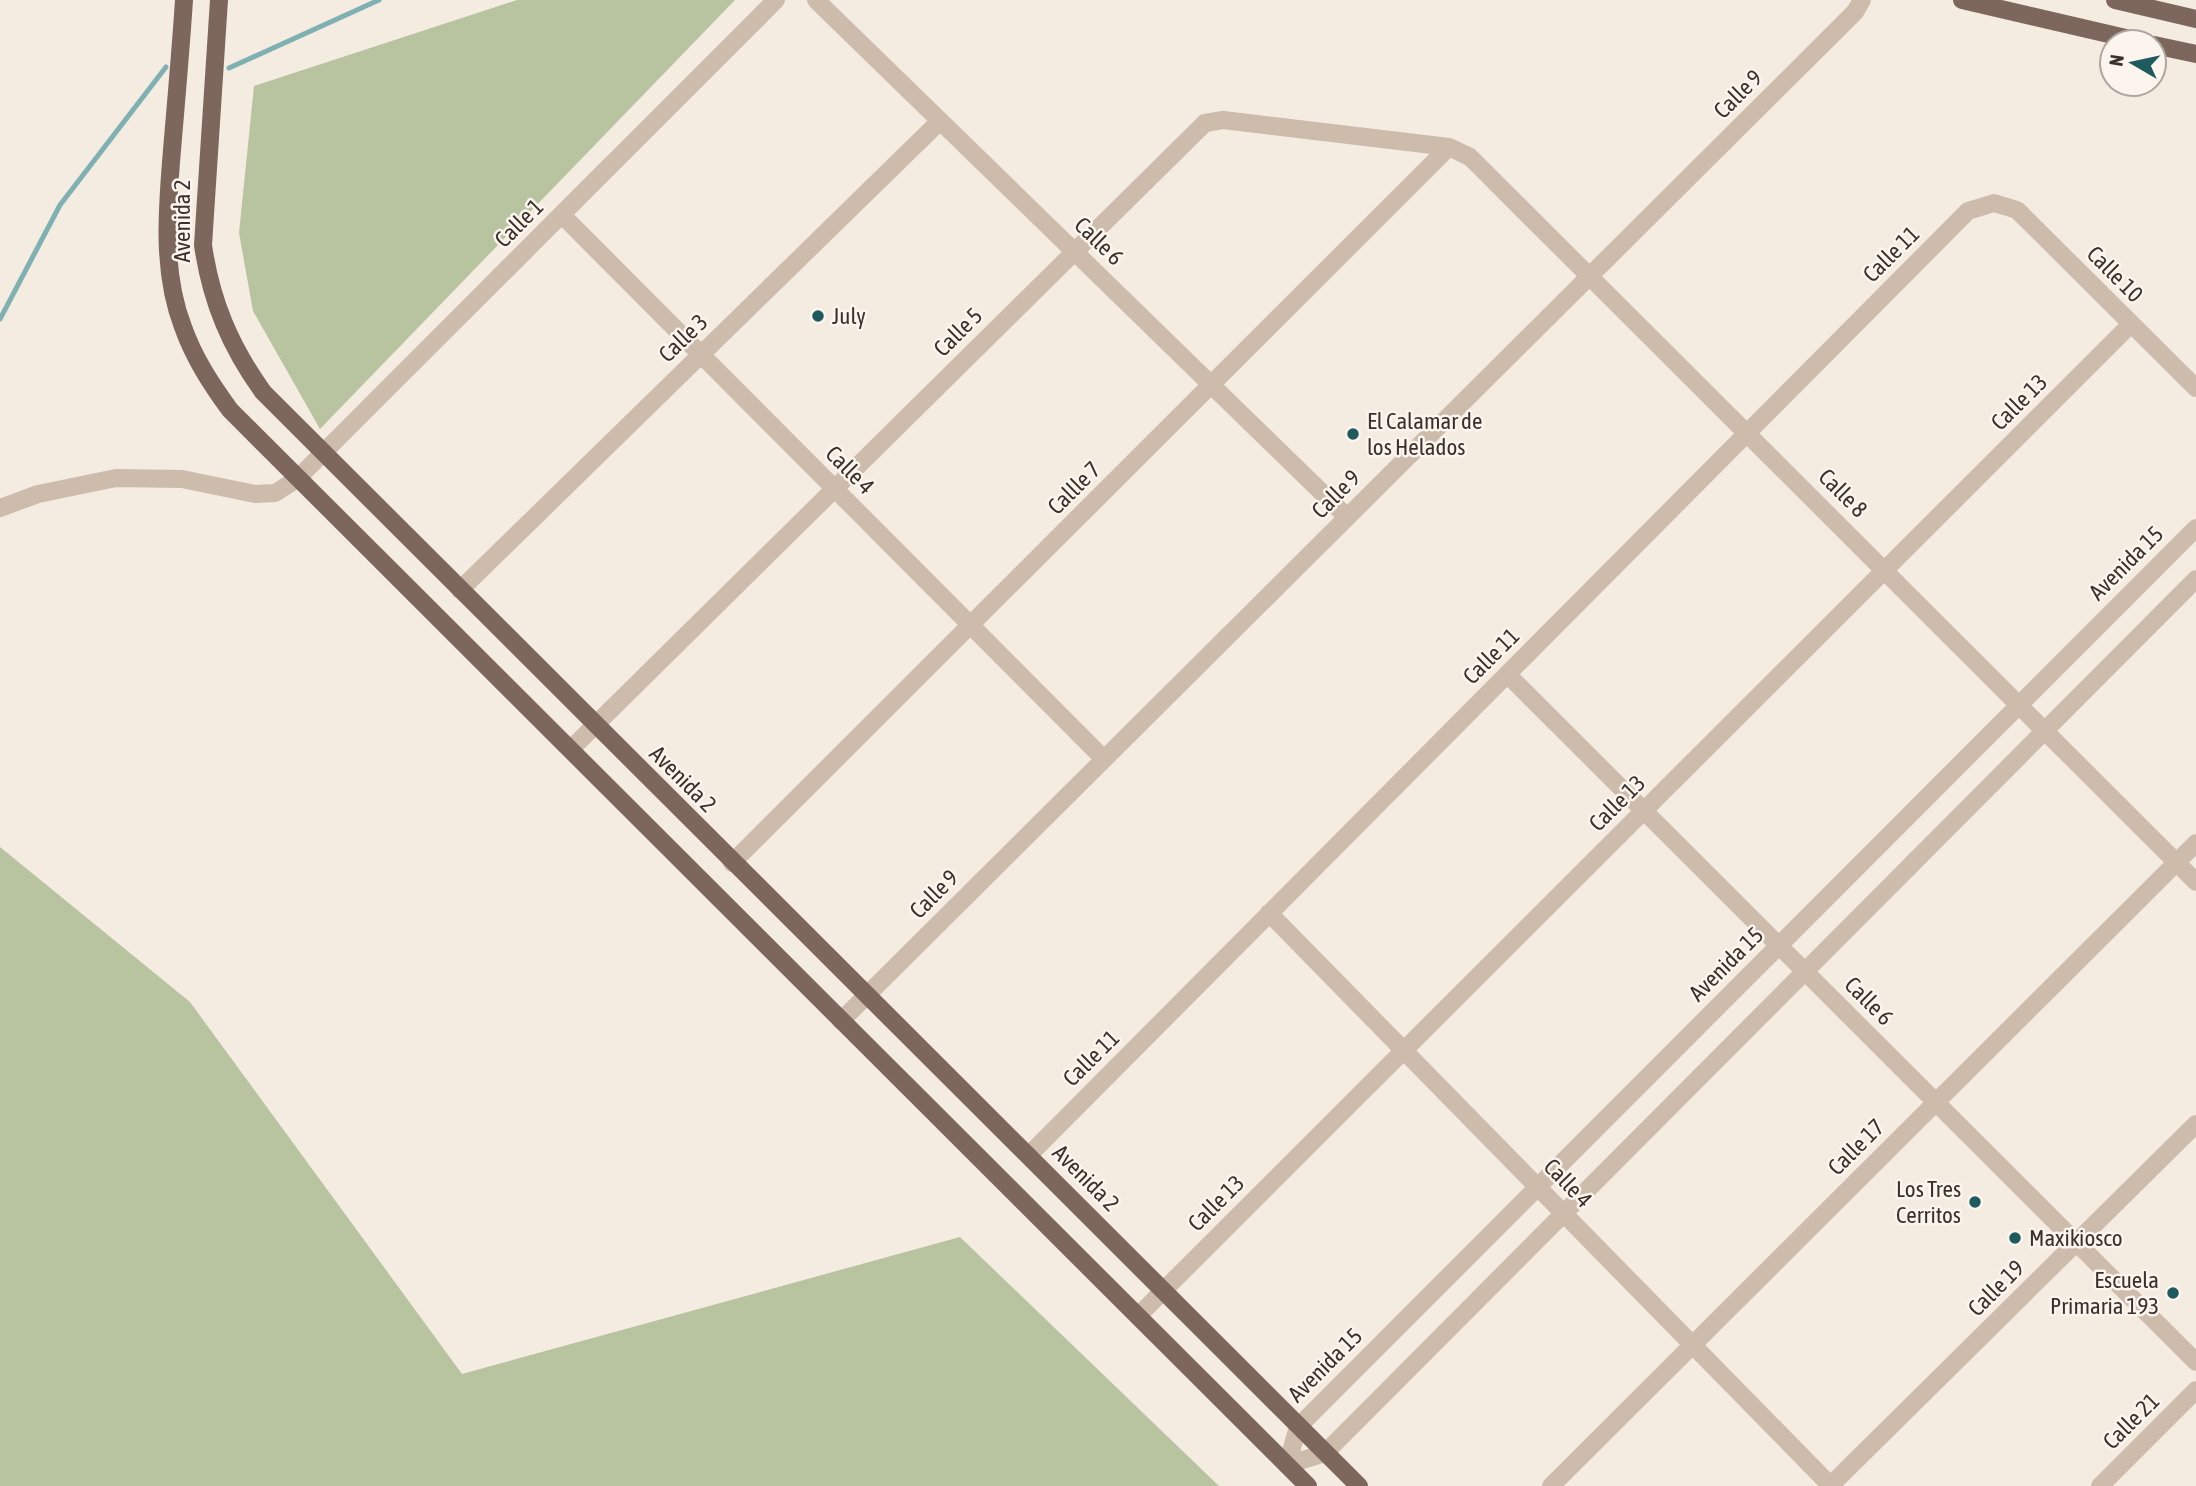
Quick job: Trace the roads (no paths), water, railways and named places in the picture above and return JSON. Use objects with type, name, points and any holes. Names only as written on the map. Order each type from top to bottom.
[{"type":"main road","name":"Avenida 2","points":[[184,0],[167,238],[172,280],[182,325],[209,382],[248,431],[405,582],[1308,1486]]},
{"type":"main road","name":"Avenida 2","points":[[219,0],[204,193],[203,245],[208,280],[229,339],[263,392],[1359,1486]]},
{"type":"main road","points":[[1962,0],[2098,32]]},
{"type":"main road","points":[[2115,0],[2196,19]]},
{"type":"main road","points":[[2168,47],[2196,54]]},
{"type":"street","name":"Calle 1","points":[[297,480],[776,0]]},
{"type":"street","name":"Calle 6","points":[[816,0],[1347,517]]},
{"type":"street","name":"Calle 9","points":[[841,1021],[1855,12],[1862,0]]},
{"type":"street","name":"Calle 5","points":[[571,749],[1205,123],[1223,120],[1450,147]]},
{"type":"street","name":"Calle 3","points":[[460,590],[940,121]]},
{"type":"street","name":"Calle 8","points":[[1450,147],[1470,157],[1486,170],[2196,882]]},
{"type":"street","name":"Callle 7","points":[[732,863],[1450,147]]},
{"type":"street","name":"Calle 10","points":[[1994,203],[2017,210],[2196,388]]},
{"type":"street","name":"Calle 11","points":[[1029,1155],[1968,211],[1994,203]]},
{"type":"street","name":"Calle 4","points":[[562,215],[1104,759]]},
{"type":"street","name":"Calle 13","points":[[1138,1316],[2131,324]]},
{"type":"street","points":[[0,508],[37,494],[116,478],[182,479],[255,495],[275,493],[297,480]]},
{"type":"street","name":"Avenida 15","points":[[1287,1465],[1298,1427],[2196,528]]},
{"type":"street","points":[[1287,1465],[1325,1453],[2196,579]]},
{"type":"street","name":"Calle 6","points":[[1507,674],[2196,1362]]},
{"type":"street","name":"Calle 17","points":[[1551,1486],[2196,843]]},
{"type":"street","name":"Calle 4","points":[[1269,914],[1830,1486]]},
{"type":"street","name":"Calle 19","points":[[1830,1486],[2196,1124]]},
{"type":"street","name":"Calle 21","points":[[2100,1486],[2196,1390]]},
{"type":"waterway","points":[[229,68],[379,0]]},
{"type":"waterway","points":[[0,319],[60,205],[166,67]]},
{"type":"place","name":"July","points":[[818,316]]},
{"type":"place","name":"El Calamar de los Helados","points":[[1353,434]]},
{"type":"place","name":"Los Tres Cerritos","points":[[1975,1202]]},
{"type":"place","name":"Maxikiosco","points":[[2015,1238]]},
{"type":"place","name":"Escuela Primaria 193","points":[[2173,1293]]}]
